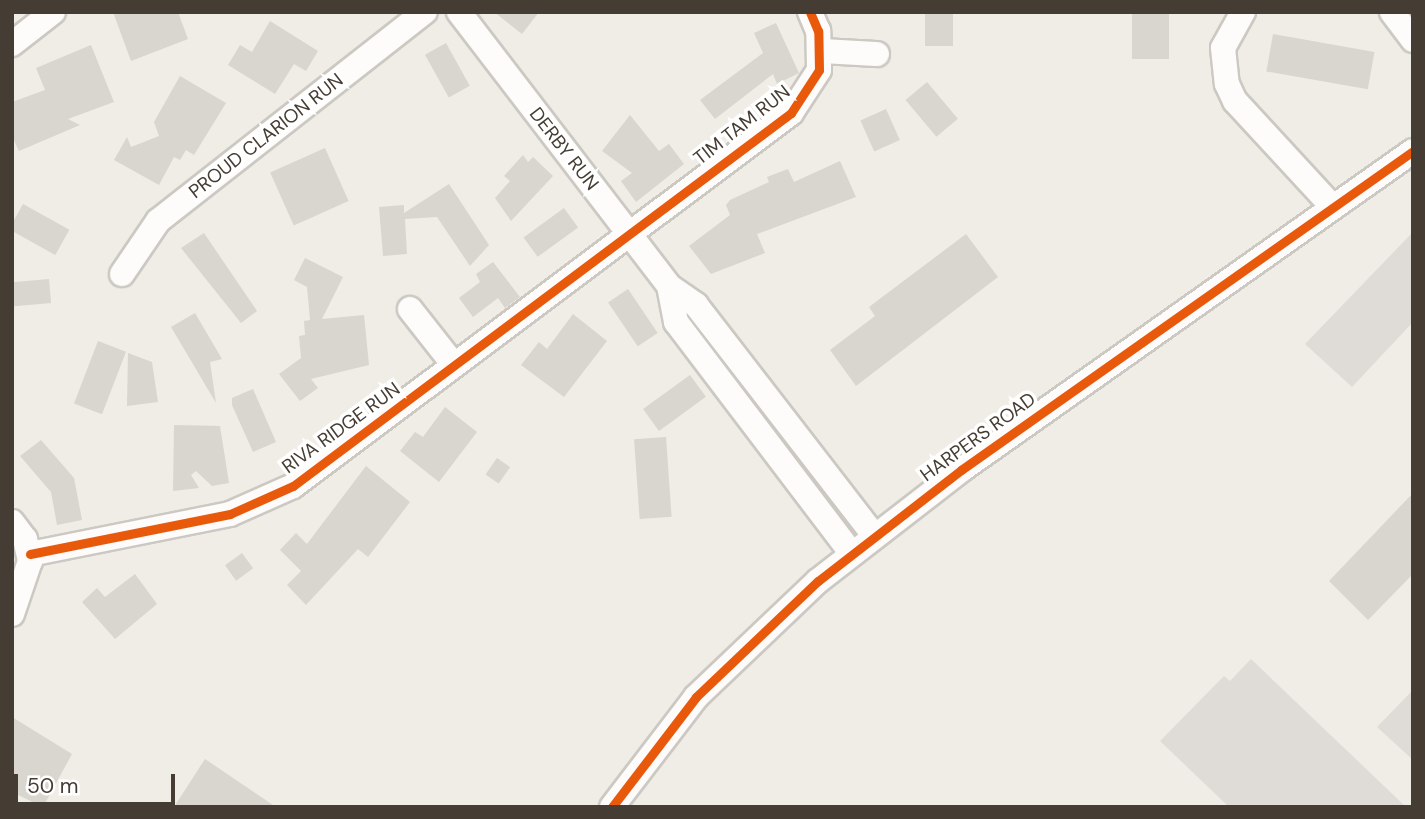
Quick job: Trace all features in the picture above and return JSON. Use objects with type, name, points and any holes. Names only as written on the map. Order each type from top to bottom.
[{"type":"street","points":[[12,44],[53,12]]},
{"type":"street","name":"PROUD CLARION RUN","points":[[122,274],[158,221],[425,12]]},
{"type":"street","name":"DERBY RUN","points":[[459,12],[669,286],[696,305],[874,535]]},
{"type":"street","points":[[810,12],[821,51],[877,54]]},
{"type":"street","points":[[1243,12],[1223,48],[1227,84],[1235,100],[1332,206]]},
{"type":"street","points":[[1392,12],[1413,40]]},
{"type":"street","name":"TIM TAM RUN","points":[[628,232],[800,105],[811,89],[821,51]]},
{"type":"street","name":"HARPERS ROAD","points":[[612,807],[696,697],[874,535],[1413,150]]},
{"type":"street","name":"RIVA RIDGE RUN","points":[[30,554],[262,502],[348,448],[628,232]]},
{"type":"street","name":"DERBY RUN","points":[[669,286],[676,322],[852,554]]},
{"type":"street","points":[[410,309],[454,365]]},
{"type":"street","points":[[12,522],[30,554],[12,614]]},
{"type":"shaded area","points":[[1413,232],[1413,322],[1352,387],[1305,344]]},
{"type":"shaded area","points":[[1251,659],[1406,807],[1229,807],[1160,741],[1224,676],[1230,681]]},
{"type":"shaded area","points":[[1413,690],[1413,760],[1377,727]]},
{"type":"building","points":[[113,12],[178,12],[188,39],[131,61]]},
{"type":"building","points":[[494,12],[539,12],[522,34]]},
{"type":"building","points":[[925,12],[953,12],[953,46],[925,46]]},
{"type":"building","points":[[1132,12],[1169,12],[1169,59],[1132,59]]},
{"type":"building","points":[[270,21],[318,51],[306,71],[294,64],[275,94],[228,65],[240,45],[252,52]]},
{"type":"building","points":[[776,23],[799,73],[777,84],[773,74],[715,119],[700,100],[763,53],[754,33]]},
{"type":"building","points":[[1273,34],[1374,52],[1368,89],[1266,71]]},
{"type":"building","points":[[446,43],[470,86],[449,97],[425,55]]},
{"type":"building","points":[[91,45],[114,102],[68,119],[80,125],[19,151],[12,136],[12,102],[45,90],[36,68]]},
{"type":"building","points":[[180,76],[226,103],[194,155],[186,150],[180,160],[174,157],[159,185],[114,160],[127,137],[131,147],[159,136],[154,122]]},
{"type":"building","points":[[927,82],[958,119],[936,137],[906,100]]},
{"type":"building","points":[[886,109],[900,140],[874,151],[860,120]]},
{"type":"building","points":[[630,115],[659,151],[669,144],[684,164],[636,202],[621,181],[632,173],[602,151]]},
{"type":"building","points":[[325,148],[349,201],[294,225],[270,172]]},
{"type":"building","points":[[523,155],[528,162],[533,157],[553,176],[511,221],[495,198],[510,181],[504,176]]},
{"type":"building","points":[[840,161],[856,197],[757,234],[765,253],[711,274],[689,246],[730,215],[726,205],[730,200],[769,182],[767,177],[788,169],[794,182]]},
{"type":"building","points":[[449,184],[489,245],[470,266],[437,217],[405,219],[407,254],[383,256],[379,207],[404,205],[404,213]]},
{"type":"building","points":[[23,204],[69,230],[55,255],[12,231],[12,224]]},
{"type":"building","points":[[564,208],[578,227],[538,257],[524,237]]},
{"type":"building","points":[[204,233],[257,311],[241,323],[181,248]]},
{"type":"building","points":[[966,234],[998,277],[856,386],[830,350],[875,316],[869,307]]},
{"type":"building","points":[[305,258],[343,277],[322,319],[364,315],[369,365],[311,379],[318,388],[300,401],[279,374],[301,358],[299,336],[305,335],[304,321],[310,320],[307,287],[294,280]]},
{"type":"building","points":[[493,262],[520,297],[505,308],[498,298],[473,317],[459,298],[480,282],[476,274]]},
{"type":"building","points":[[49,279],[51,303],[14,306],[12,282]]},
{"type":"building","points":[[628,289],[658,333],[638,346],[608,302]]},
{"type":"building","points":[[195,313],[222,359],[210,362],[216,403],[171,327]]},
{"type":"building","points":[[573,314],[607,341],[564,397],[521,365],[539,342],[547,349]]},
{"type":"building","points":[[98,341],[126,352],[102,414],[74,404]]},
{"type":"building","points":[[128,353],[152,362],[158,402],[127,406]]},
{"type":"building","points":[[690,375],[706,397],[659,431],[643,409]]},
{"type":"building","points":[[253,389],[276,442],[253,452],[232,405],[232,398]]},
{"type":"building","points":[[445,407],[477,432],[439,482],[400,451],[415,432],[423,437]]},
{"type":"building","points":[[174,425],[220,426],[229,483],[212,486],[196,471],[191,475],[199,488],[173,491]]},
{"type":"building","points":[[666,437],[672,517],[640,519],[634,439]]},
{"type":"building","points":[[41,440],[74,478],[82,520],[57,525],[51,492],[20,456]]},
{"type":"building","points":[[497,458],[510,467],[499,484],[486,474]]},
{"type":"building","points":[[366,466],[410,502],[368,557],[358,549],[306,605],[287,585],[301,571],[280,550],[296,533],[307,544]]},
{"type":"building","points":[[1413,493],[1413,574],[1368,620],[1329,581]]},
{"type":"building","points":[[242,553],[253,568],[236,581],[225,565]]},
{"type":"building","points":[[135,574],[157,604],[115,639],[82,602],[97,588],[105,597]]},
{"type":"building","points":[[12,717],[72,754],[43,807],[12,792]]},
{"type":"building","points":[[205,759],[276,807],[174,807]]},
{"type":"cycle path","points":[[30,554],[230,514],[293,486],[791,113],[819,70],[818,31],[810,12]]},
{"type":"cycle path","points":[[612,807],[696,697],[818,581],[961,470],[1413,151]]}]
